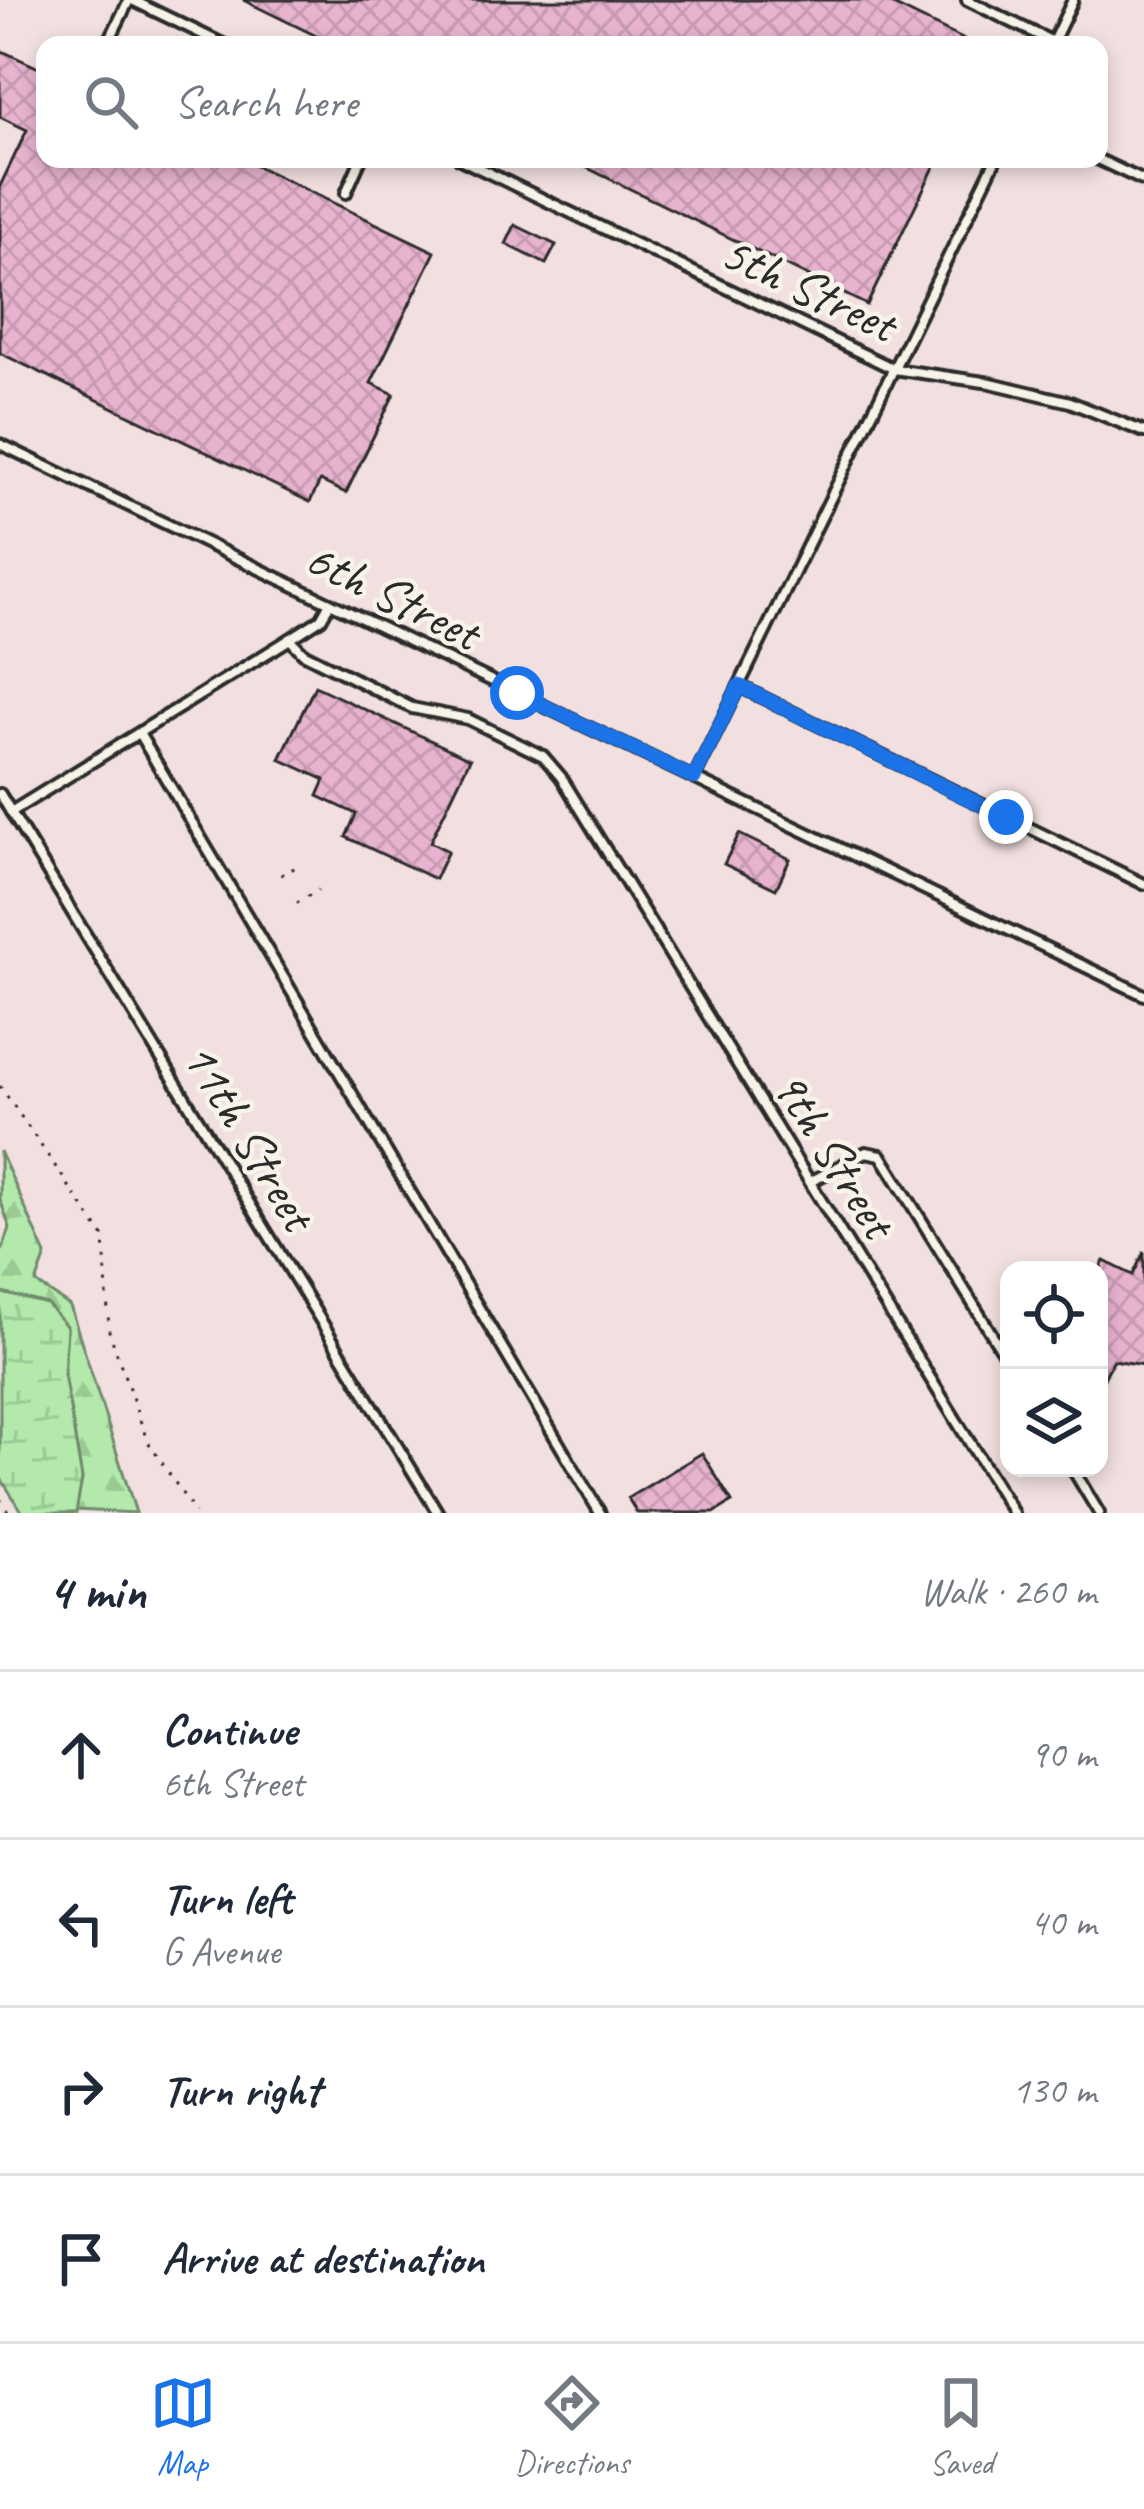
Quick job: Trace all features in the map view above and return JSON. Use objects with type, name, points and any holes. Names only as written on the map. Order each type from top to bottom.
[{"type":"lane","points":[[112,36],[131,0],[206,36]]},
{"type":"lane","points":[[967,0],[1038,36]]},
{"type":"lane","points":[[1055,36],[1073,0]]},
{"type":"lane","points":[[1108,164],[1144,181]]},
{"type":"lane","points":[[346,193],[357,168]]},
{"type":"lane","name":"5th Street","points":[[479,168],[893,369],[991,383],[1070,402],[1144,432]]},
{"type":"lane","points":[[694,778],[992,168]]},
{"type":"lane","name":"6th Street","points":[[0,445],[1144,994]]},
{"type":"lane","points":[[11,812],[321,619],[330,603]]},
{"type":"lane","name":"9th Street","points":[[290,639],[303,653],[412,708],[469,719],[543,757],[596,831],[1013,1513]]},
{"type":"lane","points":[[739,686],[1144,884]]},
{"type":"lane","points":[[140,735],[600,1513]]},
{"type":"lane","name":"11th Street","points":[[0,794],[438,1513]]},
{"type":"lane","points":[[810,1182],[866,1152],[881,1155],[1000,1348]]},
{"type":"lane","points":[[1077,1477],[1099,1513]]},
{"type":"path","points":[[280,875],[302,864]]},
{"type":"path","points":[[297,903],[318,890]]},
{"type":"path","points":[[0,1087],[104,1238],[109,1331],[147,1440],[195,1513]]},
{"type":"path","points":[[0,1499],[8,1513]]},
{"type":"green space","points":[[0,1151],[46,1255],[36,1283],[70,1306],[136,1513],[75,1510],[82,1479],[64,1374],[67,1327],[47,1304],[2,1293],[0,1255],[10,1228],[0,1199]]},
{"type":"green space","points":[[0,1288],[2,1293],[47,1304],[67,1327],[64,1374],[82,1479],[76,1513],[23,1513],[0,1477]]},
{"type":"building","points":[[243,0],[883,0],[957,36],[317,36]]},
{"type":"building","points":[[0,50],[36,67],[36,168],[261,168],[435,252],[371,383],[394,394],[346,493],[320,481],[310,502],[0,353],[0,186],[27,130],[0,117]]},
{"type":"building","points":[[587,168],[934,168],[867,305]]},
{"type":"building","points":[[515,225],[556,245],[546,264],[506,244]]},
{"type":"building","points":[[315,686],[470,759],[430,842],[448,851],[435,879],[346,837],[356,814],[318,796],[325,780],[280,759]]},
{"type":"building","points":[[739,834],[790,859],[776,889],[724,864]]},
{"type":"building","points":[[1144,1252],[1144,1365],[1113,1360],[1108,1370],[1108,1263],[1133,1275]]},
{"type":"building","points":[[702,1453],[732,1502],[714,1513],[637,1513],[628,1498]]},
{"type":"route","points":[[517,693],[694,778],[739,686],[1006,817]]}]
